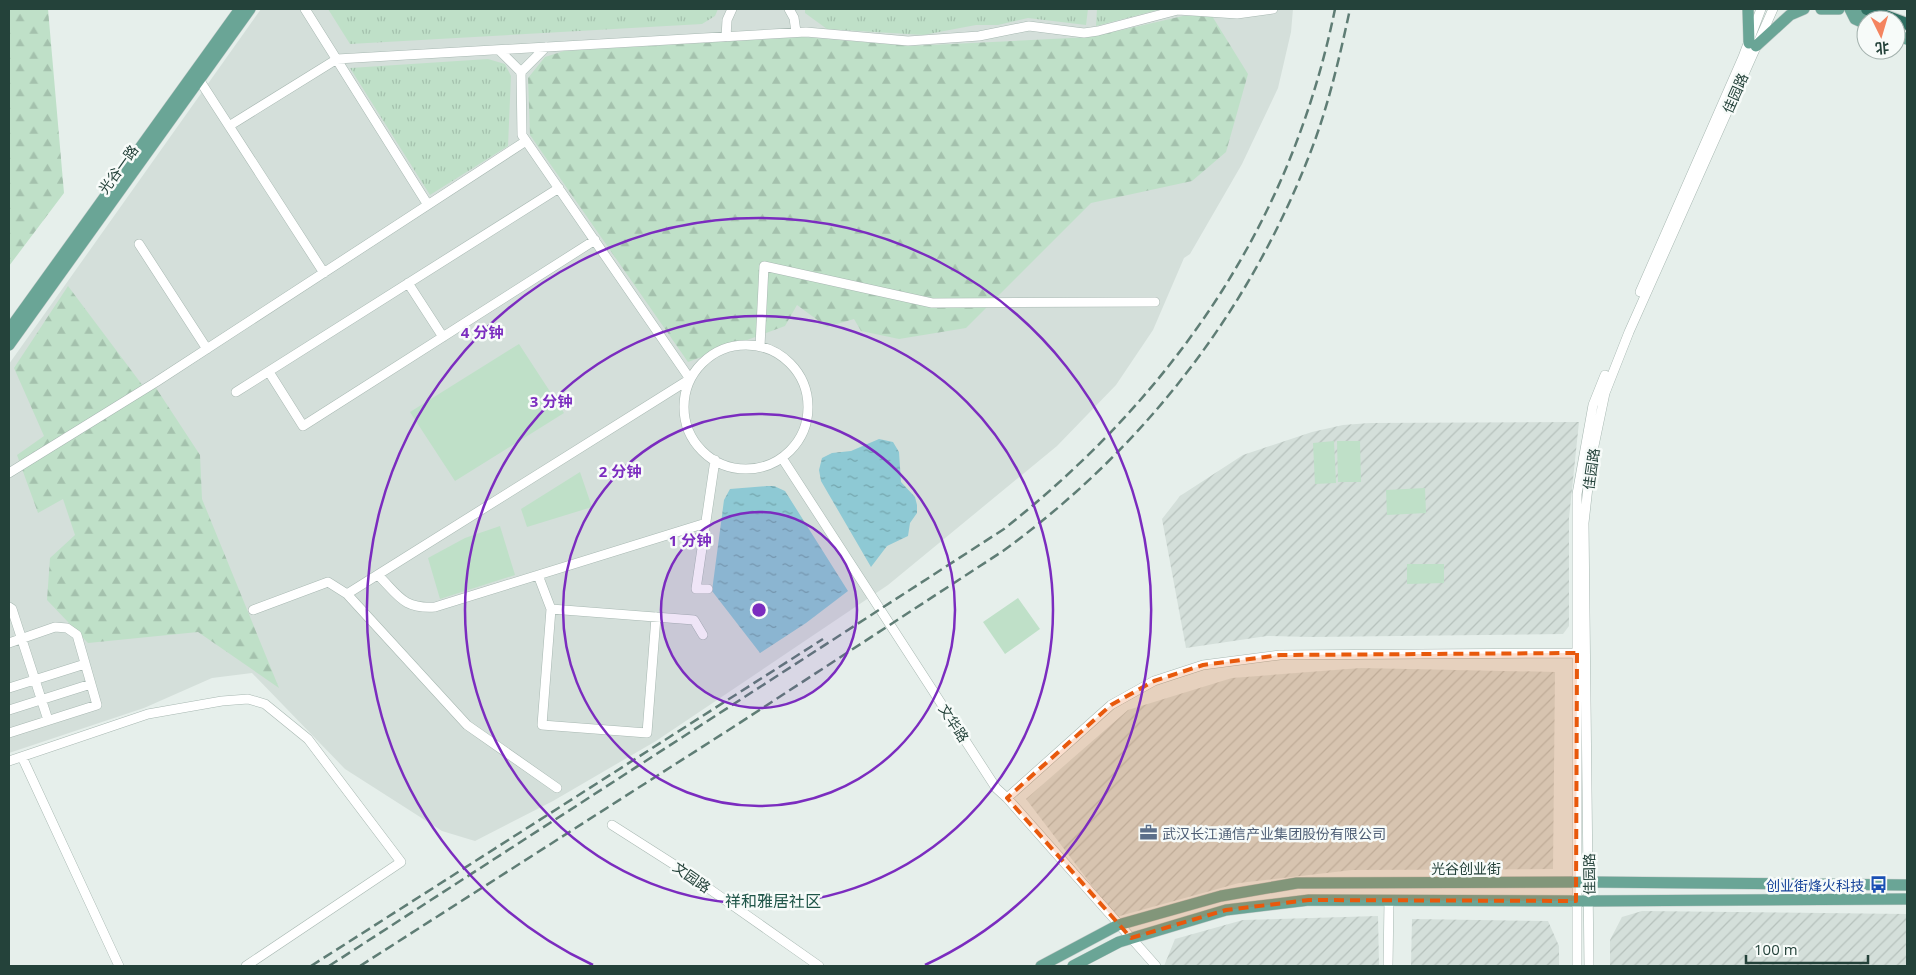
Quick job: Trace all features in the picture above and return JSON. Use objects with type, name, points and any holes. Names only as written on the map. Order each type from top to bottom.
[{"type":"highway","points":[[1866,9],[1907,26]]},
{"type":"main road","name":"光谷一路","points":[[9,330],[240,9]]},
{"type":"main road","name":"光谷一路","points":[[9,345],[250,9]]},
{"type":"main road","points":[[1748,9],[1752,44]]},
{"type":"main road","points":[[1752,44],[1790,15],[1804,9]]},
{"type":"main road","points":[[1821,9],[1839,9]]},
{"type":"main road","name":"光谷创业街","points":[[1041,966],[1118,925],[1221,896],[1297,883],[1589,882],[1907,885]]},
{"type":"main road","points":[[1073,966],[1119,942],[1226,910],[1309,900],[1907,900]]},
{"type":"street","points":[[305,9],[428,205]]},
{"type":"street","points":[[726,36],[727,20],[732,9]]},
{"type":"street","points":[[790,9],[794,18],[796,32]]},
{"type":"street","points":[[229,126],[337,59],[796,32],[908,41],[980,36],[1029,26],[1084,33],[1098,32],[1178,10],[1237,14],[1273,9]]},
{"type":"street","name":"佳园路","points":[[1589,966],[1590,901],[1584,523],[1590,460],[1605,393],[1628,332],[1752,44],[1761,9]]},
{"type":"street","name":"佳园路","points":[[1577,966],[1577,494],[1593,405],[1667,227],[1752,44],[1773,9]]},
{"type":"street","points":[[521,72],[546,47]]},
{"type":"street","points":[[499,50],[521,72],[522,136],[690,379]]},
{"type":"street","points":[[200,81],[324,273]]},
{"type":"street","points":[[9,473],[207,349],[526,141]]},
{"type":"street","points":[[236,392],[558,188]]},
{"type":"street","points":[[268,372],[303,426],[595,240]]},
{"type":"street","points":[[139,244],[207,349]]},
{"type":"street","points":[[760,346],[764,266],[932,303],[1155,302]]},
{"type":"street","points":[[408,284],[443,337]]},
{"type":"street","points":[[739,345],[760,346],[779,354],[794,367],[804,385],[806,394],[808,405],[806,425],[796,443],[782,458],[763,467],[743,469],[722,465],[705,454],[692,438],[684,419],[684,398],[690,379],[702,362],[719,350],[739,345]]},
{"type":"street","points":[[347,594],[690,379]]},
{"type":"street","name":"文华路","points":[[782,458],[996,788],[1156,966]]},
{"type":"street","points":[[708,589],[696,589],[715,460]]},
{"type":"street","points":[[378,575],[404,603],[418,608],[435,607],[706,523]]},
{"type":"street","points":[[538,575],[551,609],[542,725],[647,733],[656,617]]},
{"type":"street","points":[[253,610],[328,582],[347,594],[467,725],[557,788]]},
{"type":"street","points":[[9,608],[12,609],[48,720]]},
{"type":"street","points":[[551,609],[694,620],[704,635]]},
{"type":"street","points":[[9,643],[55,627],[67,628],[77,635],[97,705],[9,732]]},
{"type":"street","points":[[1007,798],[1111,705],[1154,681],[1202,665],[1280,656],[1577,653]]},
{"type":"street","points":[[9,688],[85,664]]},
{"type":"street","points":[[9,710],[91,684]]},
{"type":"street","points":[[9,761],[148,714],[222,701],[248,700],[265,704],[308,739],[402,862],[246,966]]},
{"type":"street","points":[[22,757],[119,966]]},
{"type":"street","name":"文园路","points":[[612,825],[681,868],[819,966]]},
{"type":"street","points":[[1388,966],[1389,900]]},
{"type":"highlighted area","points":[[1577,653],[1576,901],[1309,900],[1226,910],[1131,938],[1007,798],[1111,705],[1154,681],[1203,665],[1280,655]]},
{"type":"shaded area","points":[[261,9],[1293,9],[1291,32],[1278,88],[1242,164],[1190,254],[1184,258],[1153,330],[1116,385],[1057,446],[888,585],[656,741],[553,801],[475,841],[442,831],[345,769],[252,673],[212,678],[144,708],[9,753],[9,364]]},
{"type":"shaded area","points":[[1579,422],[1569,518],[1569,626],[1563,634],[1267,636],[1186,648],[1162,519],[1180,496],[1243,455],[1312,432],[1343,425],[1370,423]]},
{"type":"shaded area","points":[[1361,668],[1555,672],[1553,869],[1352,870],[1239,883],[1116,917],[1026,799],[1128,710],[1232,678]]},
{"type":"shaded area","points":[[1642,911],[1907,914],[1907,966],[1610,966],[1610,940],[1622,917]]},
{"type":"shaded area","points":[[1378,916],[1379,966],[1164,966],[1175,939],[1243,920]]},
{"type":"shaded area","points":[[1412,919],[1548,921],[1559,946],[1559,966],[1411,966]]},
{"type":"green space","points":[[9,9],[48,9],[64,193],[9,266]]},
{"type":"green space","points":[[328,9],[718,9],[715,16],[702,24],[350,44]]},
{"type":"green space","points":[[805,9],[1088,9],[1086,25],[1028,18],[998,25],[976,25],[923,35],[827,29],[805,13]]},
{"type":"green space","points":[[1097,9],[1162,9],[1096,26]]},
{"type":"green space","points":[[1183,16],[1212,16],[1248,74],[1226,152],[1192,181],[1091,203],[966,328],[899,339],[861,331],[854,319],[827,327],[797,305],[785,326],[688,362],[530,135],[528,78],[545,57],[564,51],[803,37],[910,46],[1091,37]]},
{"type":"green space","points":[[488,59],[505,64],[511,76],[508,146],[430,195],[350,68]]},
{"type":"green space","points":[[68,286],[143,386],[156,388],[200,455],[202,499],[279,688],[198,632],[88,643],[47,600],[50,558],[75,535],[63,499],[38,513],[17,455],[44,436],[14,368]]},
{"type":"green space","points":[[519,344],[564,413],[455,481],[410,412]]},
{"type":"green space","points":[[1334,441],[1336,483],[1315,484],[1313,443]]},
{"type":"green space","points":[[1337,441],[1360,441],[1361,482],[1338,482]]},
{"type":"green space","points":[[580,472],[592,507],[527,527],[521,509]]},
{"type":"green space","points":[[1425,488],[1426,513],[1387,515],[1386,490]]},
{"type":"green space","points":[[500,526],[515,575],[440,599],[428,558],[465,538]]},
{"type":"green space","points":[[1407,564],[1444,564],[1444,583],[1407,584]]},
{"type":"green space","points":[[1018,598],[1040,629],[1005,654],[983,622]]},
{"type":"water","points":[[879,439],[893,442],[899,452],[901,482],[915,497],[917,513],[910,523],[908,536],[887,546],[871,567],[821,481],[819,470],[822,458],[832,453],[851,451]]},
{"type":"water","points":[[774,486],[785,491],[848,591],[806,623],[760,653],[712,591],[724,500],[730,489]]},
{"type":"railway","points":[[329,966],[1004,529],[1065,477],[1121,421],[1172,362],[1217,299],[1256,232],[1289,162],[1315,88],[1335,9]]},
{"type":"railway","points":[[360,966],[738,724],[1003,551],[1053,512],[1099,470],[1143,425],[1183,378],[1219,327],[1252,274],[1282,219],[1321,124],[1350,9]]},
{"type":"railway","points":[[311,966],[823,639]]},
{"type":"place","name":"武汉长江通信产业集团股份有限公司","points":[[1148,833]]},
{"type":"place","name":"创业街烽火科技","points":[[1878,885]]},
{"type":"district","name":"祥和雅居社区","points":[[773,901]]}]
